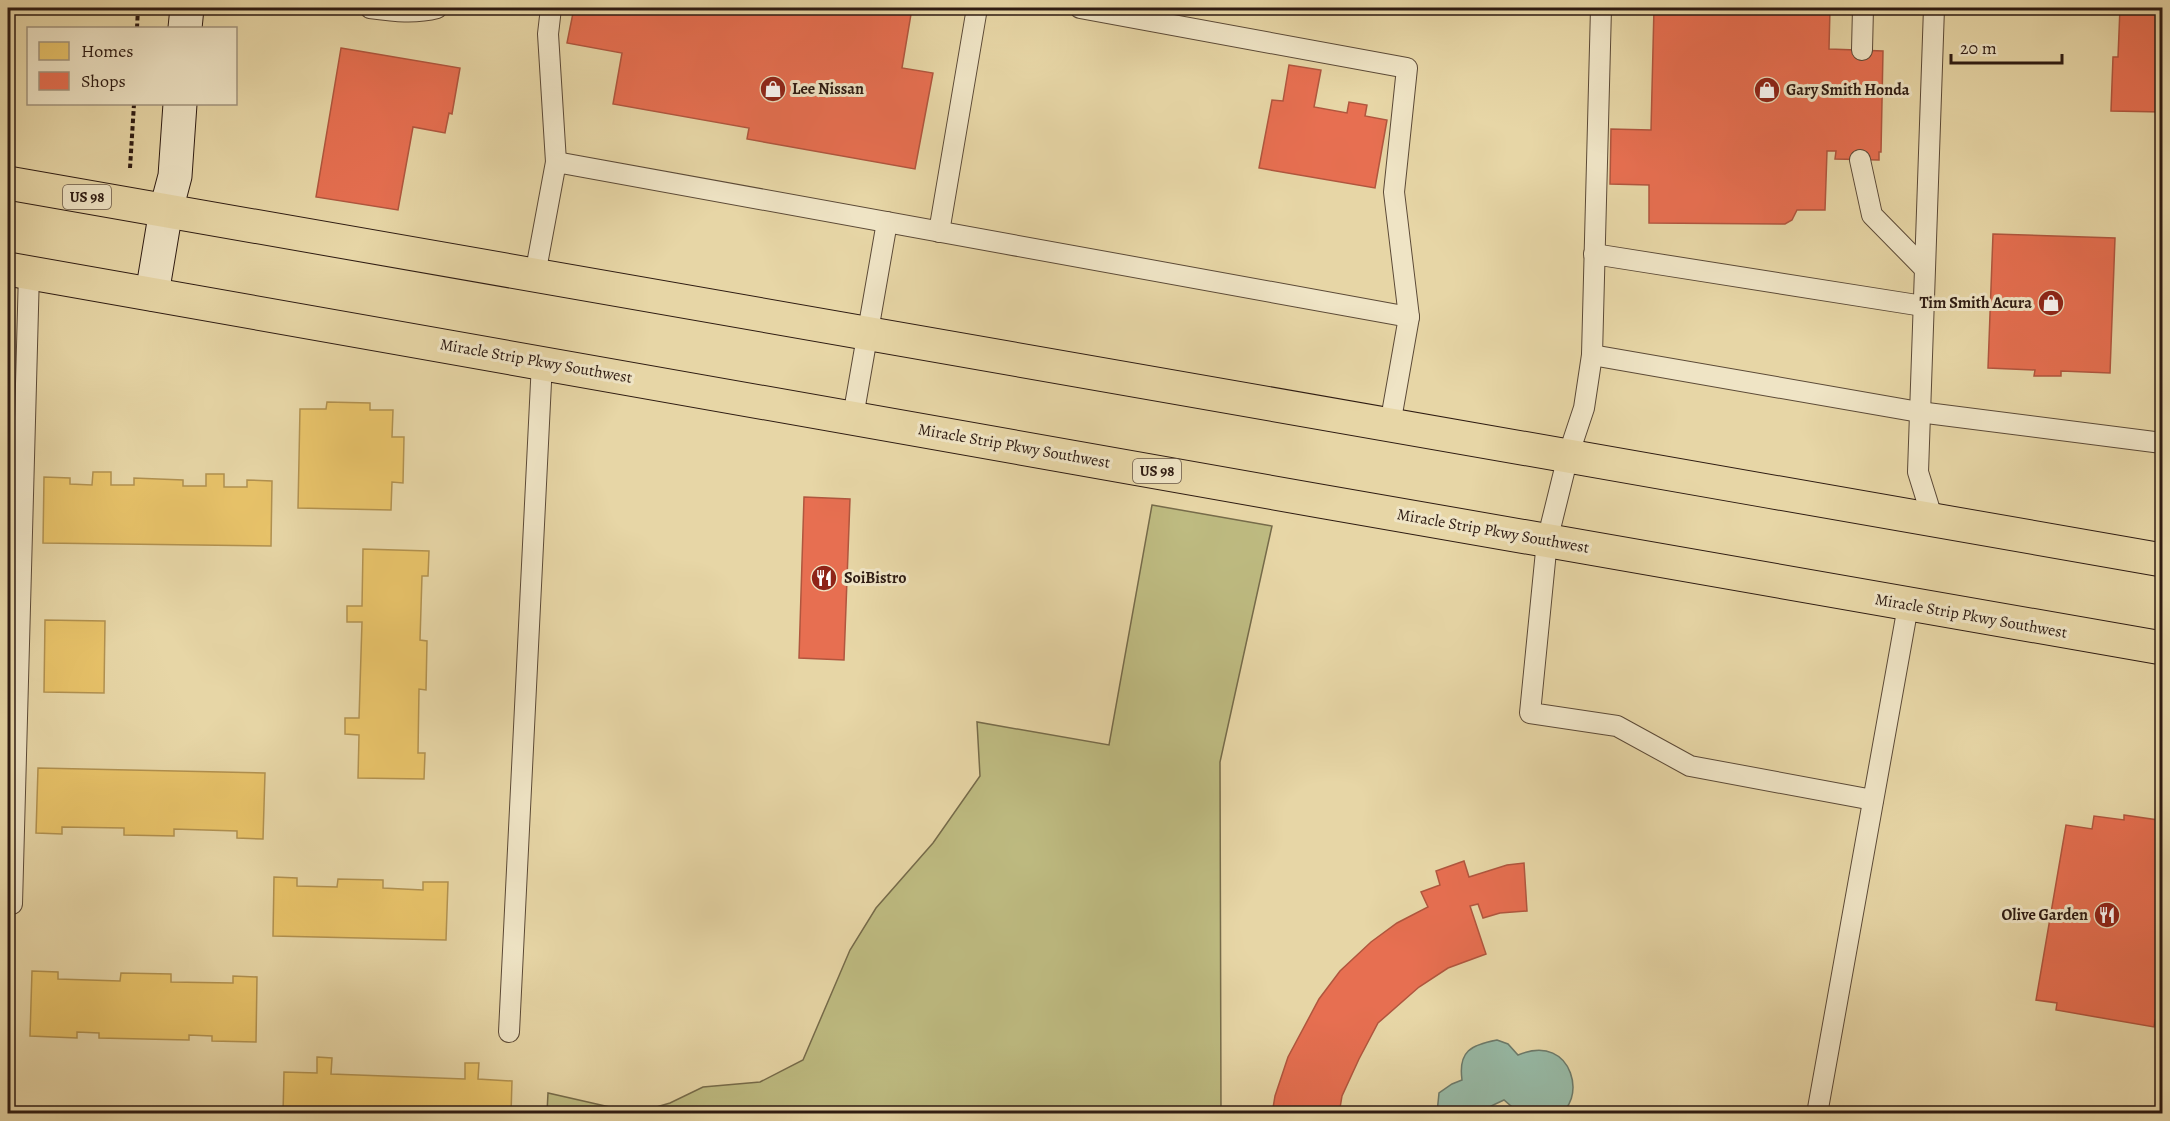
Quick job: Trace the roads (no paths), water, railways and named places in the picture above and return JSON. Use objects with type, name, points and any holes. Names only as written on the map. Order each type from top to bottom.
[{"type":"highway","name":"US 98","points":[[8,183],[2163,560]]},
{"type":"highway","name":"Miracle Strip Pkwy Southwest","points":[[18,270],[1908,606],[2163,648]]},
{"type":"street","points":[[185,27],[187,8]]},
{"type":"street","points":[[152,294],[166,210],[175,176],[180,105]]},
{"type":"lane","points":[[370,8],[404,12],[423,12],[437,8]]},
{"type":"lane","points":[[535,275],[556,162],[548,34],[551,8]]},
{"type":"lane","points":[[939,232],[977,8]]},
{"type":"lane","points":[[1080,8],[1407,68],[1394,192],[1409,317],[1389,425]]},
{"type":"lane","points":[[1601,8],[1592,355],[1584,408],[1568,456],[1547,541],[1530,713],[1617,726],[1690,766],[1873,800]]},
{"type":"lane","points":[[1862,50],[1863,8]]},
{"type":"lane","points":[[1933,520],[1918,472],[1934,8]]},
{"type":"lane","points":[[1860,160],[1872,215],[1924,268]]},
{"type":"lane","points":[[556,162],[1409,317]]},
{"type":"lane","points":[[853,417],[887,222]]},
{"type":"lane","points":[[1594,254],[1923,306]]},
{"type":"lane","points":[[12,904],[18,270]]},
{"type":"lane","points":[[1592,355],[1919,412],[2163,443]]},
{"type":"lane","points":[[508,1032],[542,362]]},
{"type":"lane","points":[[1817,1113],[1908,606]]},
{"type":"place","name":"Lee Nissan","points":[[773,89]]},
{"type":"place","name":"Gary Smith Honda","points":[[1767,90]]},
{"type":"place","name":"Tim Smith Acura","points":[[2051,303]]},
{"type":"place","name":"SoiBistro","points":[[824,578]]},
{"type":"place","name":"Olive Garden","points":[[2107,915]]}]
